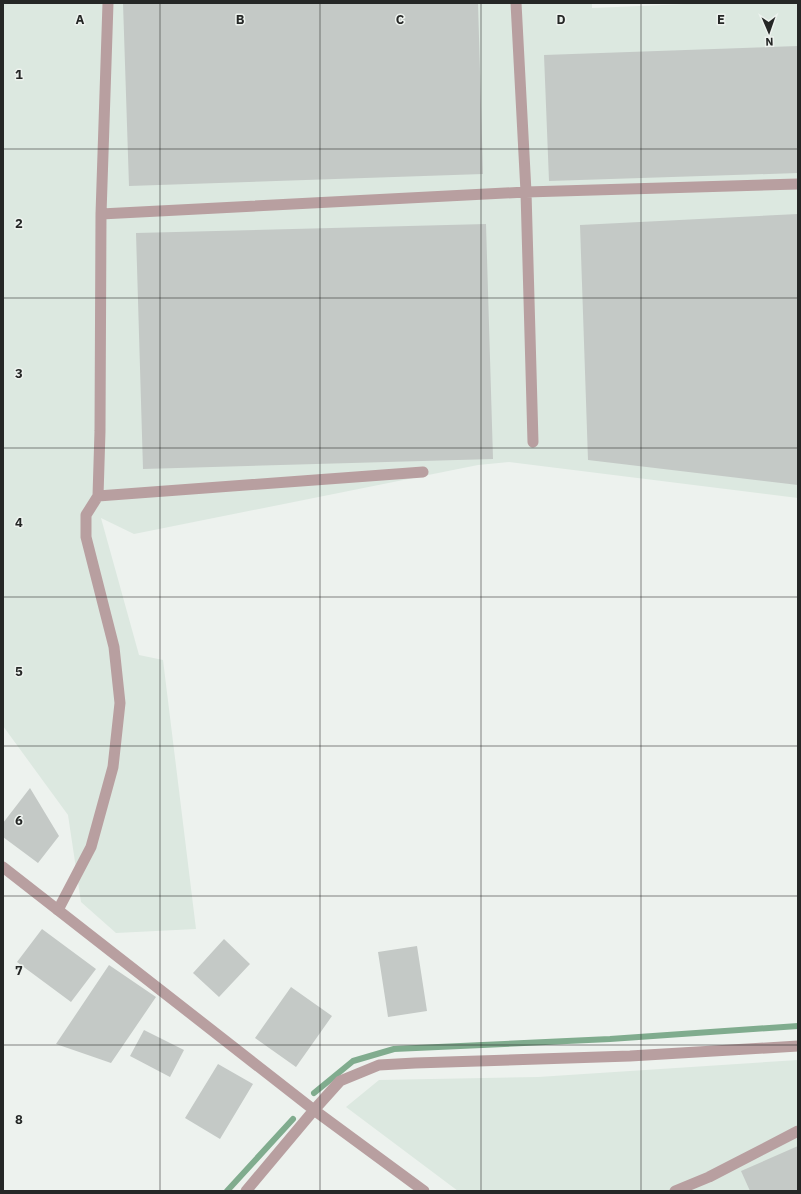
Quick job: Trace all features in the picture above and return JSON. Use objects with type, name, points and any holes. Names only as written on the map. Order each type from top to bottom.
[{"type":"street","points":[[58,910],[91,847],[113,767],[120,703],[114,647],[86,537],[86,515],[98,496],[100,431],[101,214],[108,3]]},
{"type":"street","points":[[516,3],[526,192],[533,442]]},
{"type":"street","points":[[101,214],[526,192],[798,184]]},
{"type":"street","points":[[98,496],[423,472]]},
{"type":"street","points":[[3,867],[314,1110],[424,1191]]},
{"type":"street","points":[[246,1191],[314,1110],[340,1082],[379,1065],[630,1056],[798,1046]]},
{"type":"street","points":[[674,1191],[709,1177],[798,1132]]},
{"type":"shaded area","points":[[3,3],[592,3],[592,8],[710,3],[798,3],[798,498],[509,462],[478,465],[134,534],[101,518],[139,655],[163,660],[196,929],[116,933],[81,902],[68,815],[3,726]]},
{"type":"shaded area","points":[[798,1060],[798,1191],[458,1191],[346,1107],[379,1080],[538,1077]]},
{"type":"building","points":[[123,3],[478,3],[483,174],[129,186]]},
{"type":"building","points":[[798,46],[798,173],[549,181],[544,55]]},
{"type":"building","points":[[798,214],[798,485],[588,460],[580,225]]},
{"type":"building","points":[[486,224],[493,459],[143,469],[136,233]]},
{"type":"building","points":[[30,788],[59,836],[38,863],[3,837],[3,823]]},
{"type":"building","points":[[42,929],[96,969],[71,1002],[17,962]]},
{"type":"building","points":[[224,939],[250,964],[219,997],[193,973]]},
{"type":"building","points":[[417,946],[427,1011],[388,1017],[378,952]]},
{"type":"building","points":[[109,965],[156,997],[111,1063],[56,1044]]},
{"type":"building","points":[[291,987],[332,1016],[296,1067],[255,1038]]},
{"type":"building","points":[[144,1030],[184,1050],[170,1077],[130,1056]]},
{"type":"building","points":[[218,1064],[253,1084],[220,1139],[185,1118]]},
{"type":"building","points":[[798,1146],[798,1191],[750,1191],[741,1171]]},
{"type":"waterway","points":[[314,1093],[353,1061],[394,1049],[610,1039],[798,1026]]},
{"type":"waterway","points":[[227,1191],[293,1119]]}]
